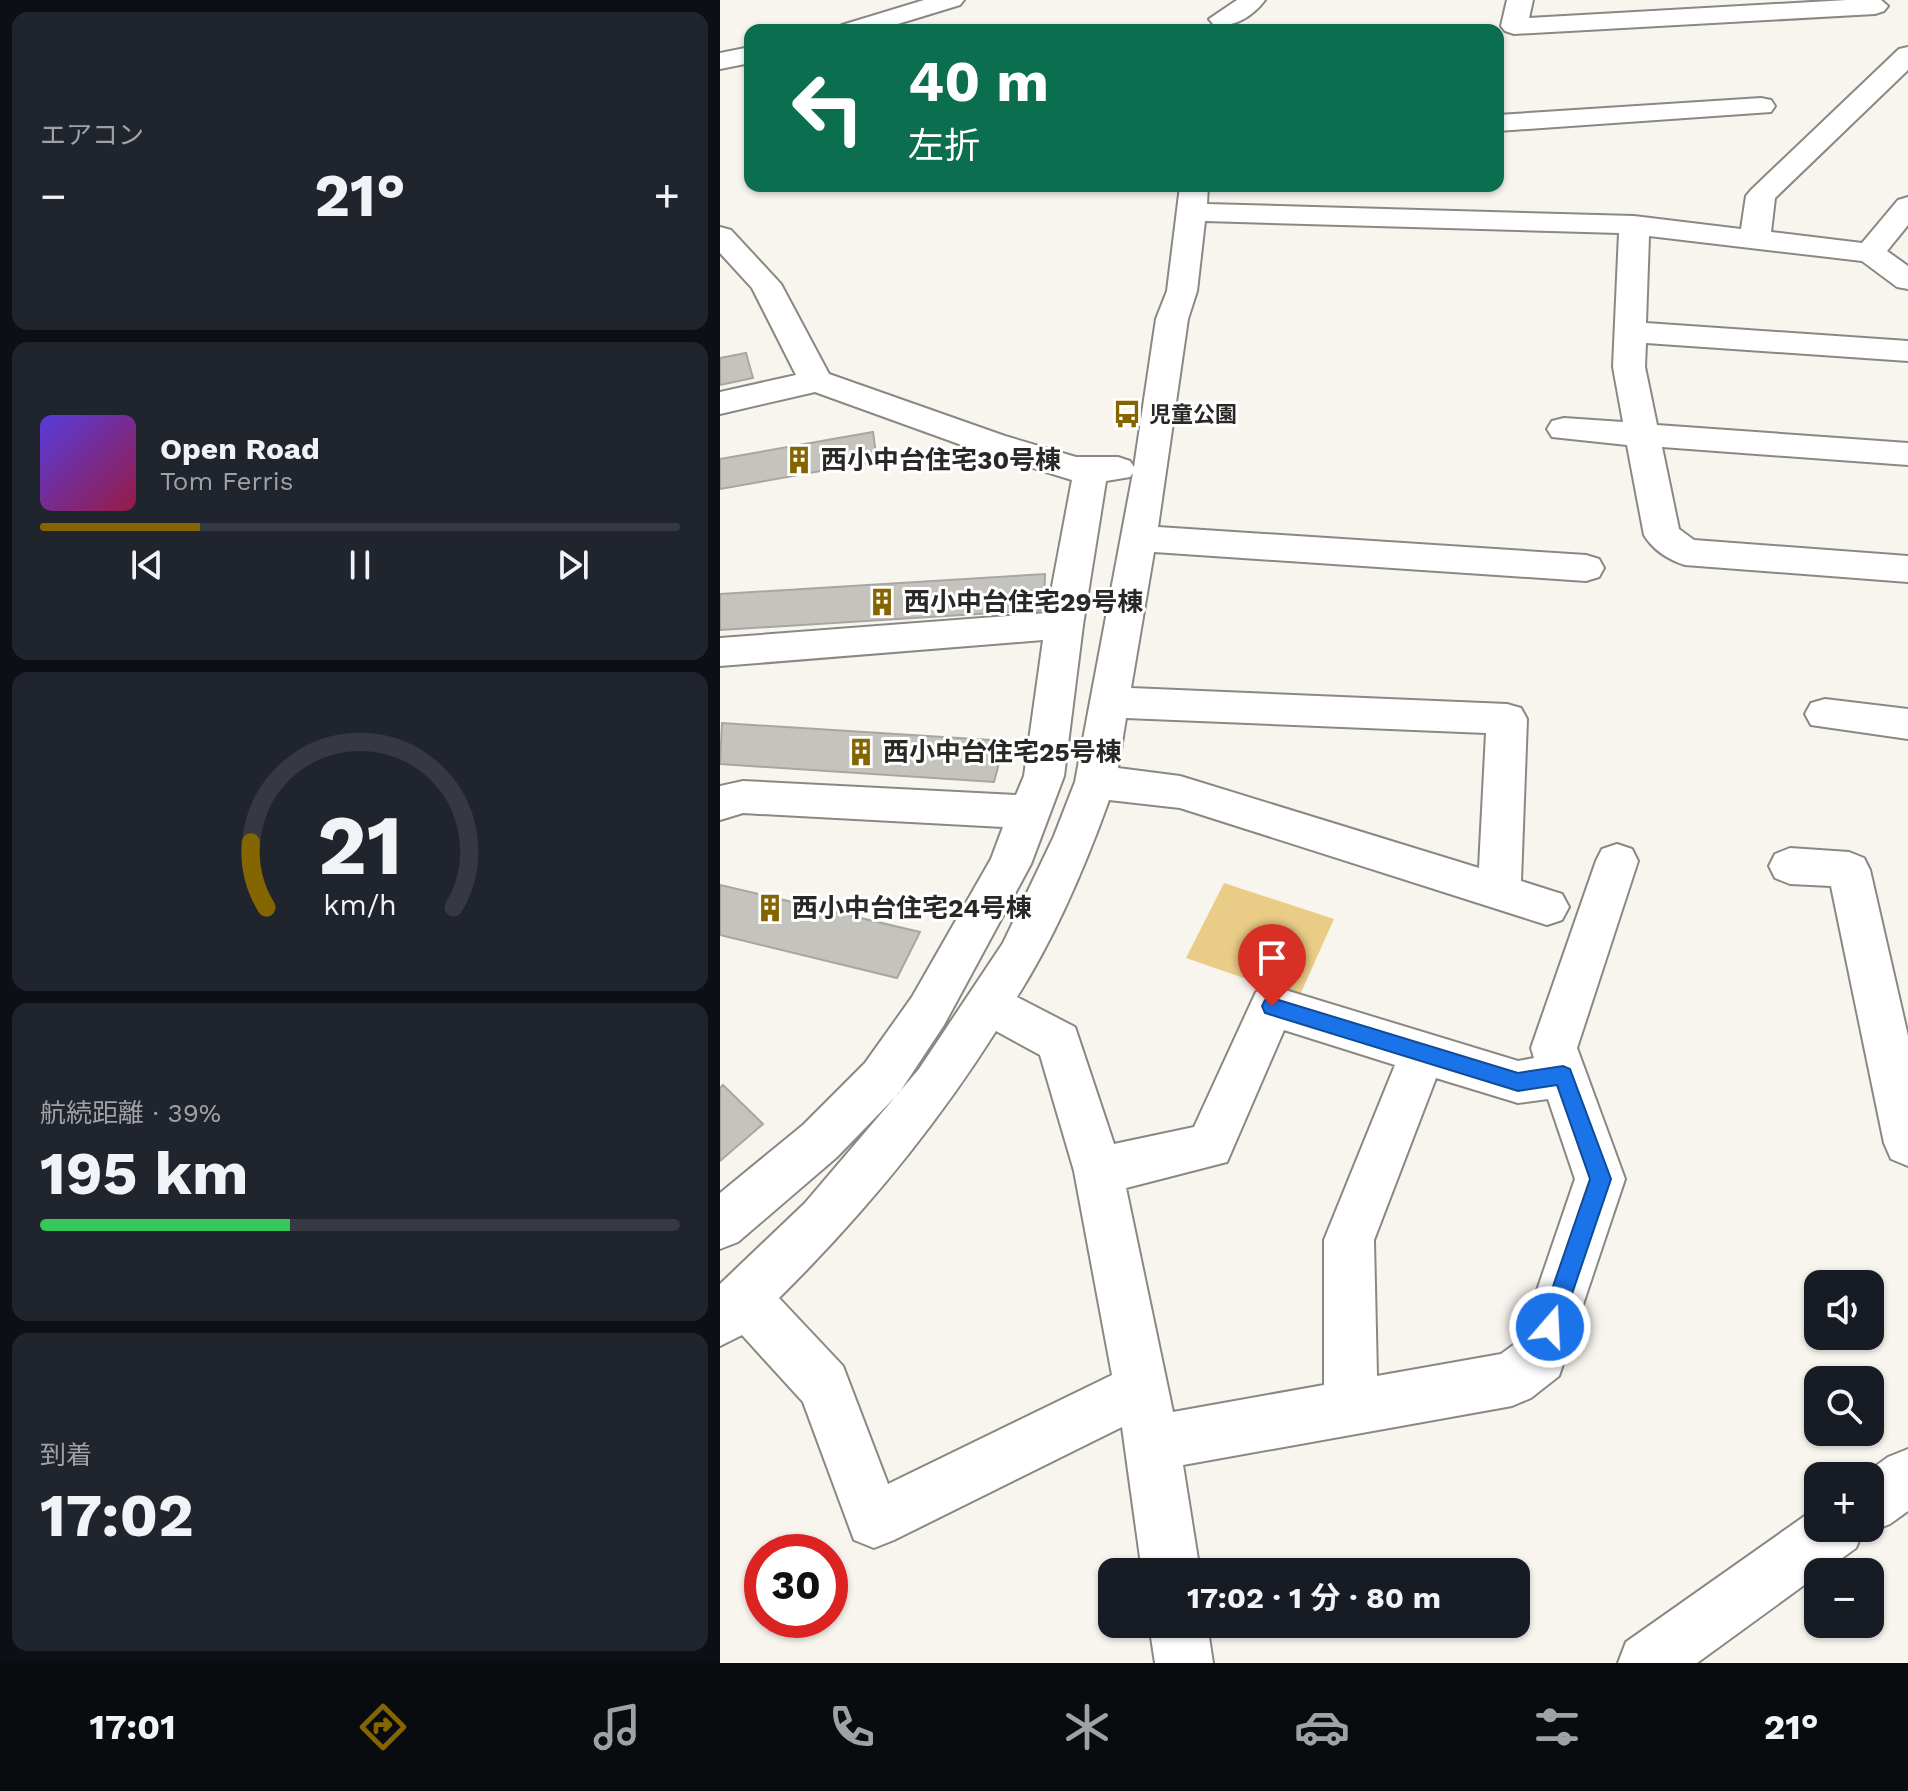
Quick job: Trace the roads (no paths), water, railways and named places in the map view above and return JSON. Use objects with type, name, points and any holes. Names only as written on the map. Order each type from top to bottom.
[{"type":"street","points":[[873,24],[951,0]]},
{"type":"street","points":[[1217,18],[1240,11],[1252,0]]},
{"type":"street","points":[[1520,0],[1514,26],[1670,9],[1875,6]]},
{"type":"street","points":[[907,15],[920,24]]},
{"type":"street","points":[[1755,238],[1761,196],[1908,55]]},
{"type":"street","points":[[720,61],[744,56]]},
{"type":"street","points":[[1504,123],[1761,106]]},
{"type":"street","points":[[1141,1389],[874,1520],[824,1385],[731,1309],[823,1220],[927,1096],[1019,956],[1048,899],[1095,782],[1151,468],[1172,319],[1182,291],[1192,199],[1634,225],[1755,238],[1870,253],[1908,280]]},
{"type":"street","points":[[1870,253],[1908,206]]},
{"type":"street","points":[[1634,225],[1629,367],[1662,535],[1685,552],[1908,569]]},
{"type":"street","points":[[720,236],[766,284],[803,361],[817,381]]},
{"type":"street","points":[[720,282],[752,268]]},
{"type":"street","points":[[1630,332],[1908,351]]},
{"type":"street","points":[[720,403],[817,381],[993,444],[1075,469],[1151,468]]},
{"type":"street","points":[[1564,429],[1908,454]]},
{"type":"street","points":[[720,1225],[820,1141],[882,1078],[928,1011],[1010,864],[1044,776],[1064,625],[1091,469]]},
{"type":"street","points":[[1139,538],[1586,568]]},
{"type":"street","points":[[720,652],[1064,625]]},
{"type":"street","points":[[1110,702],[1507,719],[1499,893]]},
{"type":"street","points":[[1825,714],[1908,724]]},
{"type":"street","points":[[1095,782],[1180,792],[1547,907]]},
{"type":"street","points":[[720,803],[743,797],[1031,812]]},
{"type":"street","points":[[1152,1443],[1512,1379],[1540,1357],[1600,1179],[1554,1048],[1617,861]]},
{"type":"street","points":[[1790,866],[1849,870],[1908,1143]]},
{"type":"street","points":[[987,1004],[1059,1042],[1098,1171],[1152,1443],[1169,1558]]},
{"type":"street","points":[[1098,1171],[1210,1146],[1272,1006],[1518,1082],[1563,1075]]},
{"type":"street","points":[[1351,1408],[1349,1240],[1423,1052]]},
{"type":"street","points":[[1884,1494],[1908,1477]]},
{"type":"street","points":[[1647,1663],[1816,1542]]},
{"type":"street","points":[[1180,1638],[1184,1663]]},
{"type":"place","name":"児童公園","points":[[1127,414]]},
{"type":"place","name":"西小中台住宅30号棟","points":[[799,460]]},
{"type":"place","name":"西小中台住宅29号棟","points":[[882,602]]},
{"type":"place","name":"西小中台住宅25号棟","points":[[861,752]]},
{"type":"place","name":"西小中台住宅24号棟","points":[[770,908]]}]
